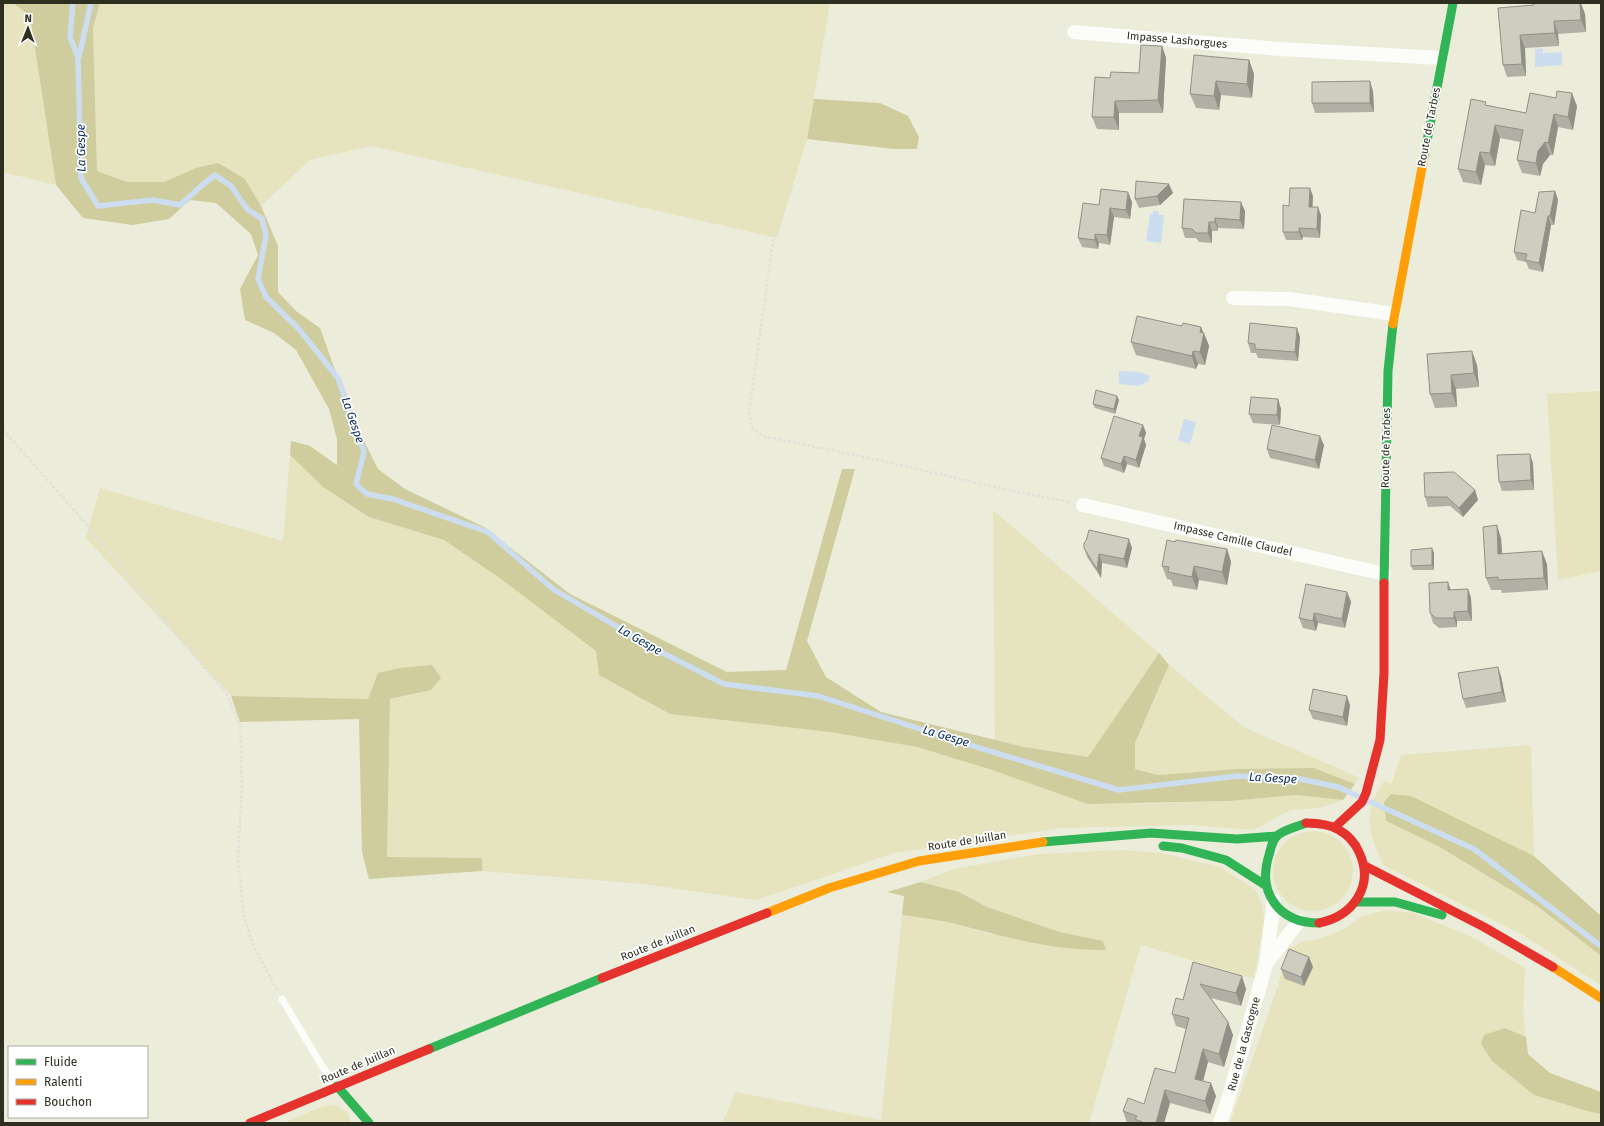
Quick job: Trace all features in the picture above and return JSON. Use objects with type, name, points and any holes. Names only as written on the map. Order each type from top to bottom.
[{"type":"main road","name":"Route de Tarbes","points":[[1335,827],[1362,802],[1370,783],[1380,732],[1384,673],[1384,574],[1388,371],[1394,314],[1453,3]]},
{"type":"main road","points":[[1306,823],[1318,823],[1335,827],[1346,833],[1357,846],[1365,866],[1364,883],[1356,902],[1343,914],[1333,920],[1315,923],[1299,921],[1283,912],[1269,895],[1264,868],[1271,848],[1277,836],[1306,823]]},
{"type":"main road","name":"Route de Juillan","points":[[250,1123],[595,981],[829,888],[919,861],[1031,843],[1089,837],[1151,833],[1237,839],[1277,836]]},
{"type":"main road","name":"Route de Juillan","points":[[1089,837],[1182,848],[1226,860],[1266,885]]},
{"type":"main road","points":[[1365,866],[1484,927],[1549,964],[1601,998]]},
{"type":"main road","points":[[1356,902],[1395,902],[1484,927]]},
{"type":"main road","points":[[337,1086],[369,1123]]},
{"type":"street","name":"Impasse Lashorgues","points":[[1074,32],[1280,49],[1442,58]]},
{"type":"street","points":[[1233,298],[1289,299],[1394,314]]},
{"type":"street","name":"Impasse Camille Claudel","points":[[1083,505],[1384,574]]},
{"type":"street","name":"Rue de la Gascogne","points":[[1220,1123],[1229,1097],[1266,964],[1274,901]]},
{"type":"street","name":"Rue de la Gascogne","points":[[1266,964],[1299,921]]},
{"type":"lane","points":[[282,999],[322,1066],[337,1086]]},
{"type":"path","points":[[774,234],[749,412],[752,428],[762,436],[1083,505]]},
{"type":"path","points":[[3,430],[82,519],[227,695],[240,725],[242,787],[238,858],[244,917],[253,945],[282,999]]},
{"type":"green space","points":[[3,3],[13,3],[30,16],[56,185],[3,172]]},
{"type":"green space","points":[[100,3],[830,3],[807,139],[777,238],[371,146],[310,160],[261,206],[245,179],[196,168],[164,182],[127,182],[97,171],[93,28]]},
{"type":"green space","points":[[1601,391],[1601,571],[1558,580],[1547,394]]},
{"type":"green space","points":[[290,455],[323,487],[369,517],[444,540],[501,579],[597,651],[830,732],[917,747],[992,770],[1136,804],[1230,801],[1296,795],[1343,800],[1320,808],[1291,810],[1253,830],[1191,825],[1060,828],[894,853],[756,900],[644,884],[482,871],[482,858],[387,857],[390,699],[431,690],[368,699],[231,696],[86,538],[100,488],[283,541]]},
{"type":"green space","points":[[993,510],[1159,653],[1088,757],[1024,747],[995,740]]},
{"type":"green space","points":[[1169,665],[1245,728],[1358,777],[1355,784],[1314,768],[1236,769],[1158,775],[1135,769],[1135,743]]},
{"type":"green space","points":[[1531,745],[1534,856],[1411,796],[1386,821],[1438,846],[1537,906],[1601,956],[1601,985],[1521,934],[1383,865],[1372,835],[1370,828],[1370,812],[1373,801],[1384,781],[1392,783],[1401,755]]},
{"type":"green space","points":[[1313,831],[1328,834],[1341,843],[1350,856],[1353,871],[1350,886],[1341,899],[1328,908],[1313,911],[1298,908],[1285,899],[1276,886],[1273,871],[1276,856],[1285,843],[1298,834]]},
{"type":"green space","points":[[1122,850],[1162,853],[1220,867],[1256,890],[1262,905],[1264,920],[1254,979],[1141,945],[1089,1123],[722,1123],[736,1092],[881,1120],[902,915],[946,922],[990,934],[1103,941],[1060,932],[987,907],[959,892],[921,882],[954,869],[1039,854]]},
{"type":"green space","points":[[1386,910],[1414,913],[1474,938],[1525,968],[1523,1015],[1526,1037],[1505,1028],[1492,1061],[1534,1095],[1601,1114],[1601,1123],[1230,1123],[1278,986],[1288,950],[1301,942],[1318,939],[1341,931],[1361,917]]},
{"type":"green space","points":[[336,1105],[347,1112],[351,1123],[282,1123],[324,1106]]},
{"type":"shaded area","points":[[13,3],[100,3],[93,28],[97,171],[127,182],[164,182],[196,168],[218,163],[245,179],[261,206],[278,246],[278,292],[296,311],[320,328],[351,415],[378,469],[405,489],[484,527],[570,594],[727,672],[786,670],[842,469],[855,469],[807,641],[826,677],[881,712],[1024,747],[1088,757],[1159,653],[1169,665],[1135,743],[1135,769],[1158,775],[1236,769],[1314,768],[1355,784],[1343,800],[1296,795],[1230,801],[1088,804],[992,770],[917,747],[830,732],[670,714],[599,675],[596,651],[501,579],[444,540],[369,517],[323,487],[290,455],[291,441],[310,446],[337,465],[337,439],[329,409],[296,350],[274,333],[245,320],[240,289],[258,255],[251,234],[216,203],[190,200],[169,219],[133,225],[83,218],[56,185],[30,16]]},
{"type":"shaded area","points":[[814,99],[880,103],[908,116],[919,137],[917,149],[894,149],[807,139]]},
{"type":"shaded area","points":[[432,665],[441,678],[431,690],[390,699],[387,857],[482,858],[482,871],[369,879],[362,852],[359,719],[240,722],[231,696],[368,699],[378,673],[399,668]]},
{"type":"shaded area","points":[[1391,794],[1411,796],[1534,856],[1601,916],[1601,956],[1537,906],[1438,846],[1386,821],[1384,802]]},
{"type":"shaded area","points":[[921,882],[959,892],[987,907],[1060,932],[1103,941],[1106,950],[1086,950],[1045,945],[947,922],[902,915],[904,896],[887,892]]},
{"type":"shaded area","points":[[1505,1028],[1526,1037],[1528,1054],[1550,1073],[1601,1092],[1601,1114],[1534,1095],[1492,1061],[1481,1044],[1484,1035]]},
{"type":"water","points":[[1543,48],[1543,53],[1562,52],[1562,65],[1535,67],[1535,49]]},
{"type":"water","points":[[1153,211],[1158,211],[1159,215],[1164,215],[1161,243],[1146,241],[1150,214],[1153,214]]},
{"type":"water","points":[[1119,371],[1140,372],[1150,376],[1148,381],[1139,386],[1119,384]]},
{"type":"water","points":[[1184,419],[1196,422],[1190,444],[1178,440]]},
{"type":"building","points":[[1534,3],[1580,3],[1581,20],[1554,21],[1555,33],[1520,35],[1522,64],[1503,65],[1498,8],[1534,5]]},
{"type":"building","points":[[1141,45],[1162,46],[1158,100],[1115,101],[1114,117],[1092,117],[1095,77],[1110,78],[1111,72],[1139,73]]},
{"type":"building","points":[[1194,55],[1249,60],[1247,84],[1216,81],[1214,96],[1190,94]]},
{"type":"building","points":[[1370,81],[1370,103],[1312,103],[1312,82]]},
{"type":"building","points":[[1557,91],[1572,93],[1568,117],[1554,114],[1548,143],[1545,142],[1538,151],[1536,163],[1517,160],[1523,130],[1495,125],[1490,153],[1480,152],[1476,172],[1458,169],[1471,99],[1486,102],[1485,105],[1526,113],[1530,93],[1556,98]]},
{"type":"building","points":[[1136,181],[1169,184],[1157,196],[1135,199]]},
{"type":"building","points":[[1290,188],[1310,188],[1309,207],[1318,207],[1317,229],[1299,228],[1299,232],[1283,232],[1283,205],[1289,206]]},
{"type":"building","points":[[1101,189],[1128,192],[1126,210],[1110,208],[1107,235],[1095,234],[1095,240],[1078,238],[1083,203],[1099,205]]},
{"type":"building","points":[[1555,191],[1550,216],[1548,216],[1539,263],[1525,260],[1527,254],[1514,252],[1521,210],[1535,213],[1539,192]]},
{"type":"building","points":[[1184,199],[1241,202],[1240,220],[1215,218],[1215,222],[1209,222],[1208,233],[1196,233],[1192,229],[1182,228]]},
{"type":"building","points":[[1137,316],[1182,326],[1183,323],[1201,327],[1200,332],[1204,333],[1200,352],[1193,351],[1192,356],[1131,342]]},
{"type":"building","points":[[1250,323],[1297,328],[1295,352],[1255,349],[1255,344],[1248,343]]},
{"type":"building","points":[[1472,351],[1474,373],[1451,375],[1452,393],[1430,394],[1427,354]]},
{"type":"building","points":[[1096,390],[1117,396],[1114,409],[1093,404]]},
{"type":"building","points":[[1251,397],[1278,399],[1277,415],[1249,414]]},
{"type":"building","points":[[1114,416],[1143,425],[1139,436],[1143,437],[1136,460],[1124,456],[1121,464],[1101,458]]},
{"type":"building","points":[[1272,425],[1320,436],[1315,460],[1267,449]]},
{"type":"building","points":[[1530,454],[1531,480],[1499,482],[1497,455]]},
{"type":"building","points":[[1454,472],[1475,490],[1459,508],[1447,497],[1425,497],[1424,473]]},
{"type":"building","points":[[1497,525],[1498,554],[1542,551],[1544,578],[1498,580],[1498,577],[1486,578],[1483,527]]},
{"type":"building","points":[[1089,530],[1129,539],[1124,559],[1099,554],[1097,569],[1084,548],[1084,543]]},
{"type":"building","points":[[1167,540],[1175,542],[1176,540],[1227,549],[1222,572],[1194,566],[1192,577],[1168,572],[1169,567],[1162,566]]},
{"type":"building","points":[[1432,548],[1432,565],[1411,566],[1411,550]]},
{"type":"building","points":[[1448,582],[1448,590],[1468,589],[1468,611],[1454,612],[1454,618],[1436,618],[1430,613],[1429,583]]},
{"type":"building","points":[[1306,584],[1347,592],[1342,619],[1314,613],[1313,621],[1299,618]]},
{"type":"building","points":[[1498,667],[1502,692],[1463,699],[1458,673]]},
{"type":"building","points":[[1313,689],[1347,696],[1343,717],[1309,710]]},
{"type":"building","points":[[1289,949],[1309,957],[1301,977],[1281,969]]},
{"type":"building","points":[[1193,962],[1242,976],[1236,993],[1200,984],[1228,1022],[1219,1054],[1203,1049],[1195,1079],[1211,1083],[1205,1101],[1165,1090],[1156,1123],[1144,1123],[1135,1119],[1137,1116],[1123,1111],[1128,1098],[1144,1104],[1155,1068],[1175,1073],[1189,1018],[1172,1014],[1176,998],[1183,1000]]},
{"type":"waterway","name":"La Gespe","points":[[73,3],[70,37],[78,58],[81,178],[98,206],[153,200],[180,205],[215,175],[231,186],[247,209],[262,219],[266,235],[258,279],[266,297],[298,328],[338,378],[364,452],[356,484],[367,494],[393,499],[488,532],[553,589],[655,649],[724,684],[818,696],[973,746],[1119,790],[1237,776],[1295,778],[1338,787],[1474,849],[1601,946]]},
{"type":"waterway","points":[[79,57],[91,3]]},
{"type":"traffic: fast","points":[[1424,157],[1453,3]]},
{"type":"traffic: fast","points":[[1384,583],[1388,371],[1393,324]]},
{"type":"traffic: fast","points":[[1306,823],[1284,831],[1274,839],[1266,869],[1266,882],[1274,903],[1282,912],[1305,922],[1319,923]]},
{"type":"traffic: fast","points":[[1043,842],[1151,833],[1237,839],[1277,836]]},
{"type":"traffic: fast","points":[[1163,846],[1182,848],[1226,860],[1265,885]]},
{"type":"traffic: fast","points":[[1356,902],[1395,902],[1442,915]]},
{"type":"traffic: fast","points":[[429,1049],[602,978]]},
{"type":"traffic: fast","points":[[337,1086],[369,1123]]},
{"type":"traffic: slow","points":[[1393,324],[1424,157]]},
{"type":"traffic: slow","points":[[767,913],[829,888],[919,861],[1043,842]]},
{"type":"traffic: slow","points":[[1553,967],[1601,998]]},
{"type":"traffic: jam","points":[[1335,827],[1362,802],[1366,793],[1380,740],[1384,673],[1384,583]]},
{"type":"traffic: jam","points":[[1306,823],[1327,825],[1342,832],[1355,845],[1363,865],[1364,876],[1362,888],[1358,898],[1342,914],[1319,923]]},
{"type":"traffic: jam","points":[[1365,866],[1484,927],[1553,967]]},
{"type":"traffic: jam","points":[[602,978],[767,913]]},
{"type":"traffic: jam","points":[[250,1123],[429,1049]]}]
